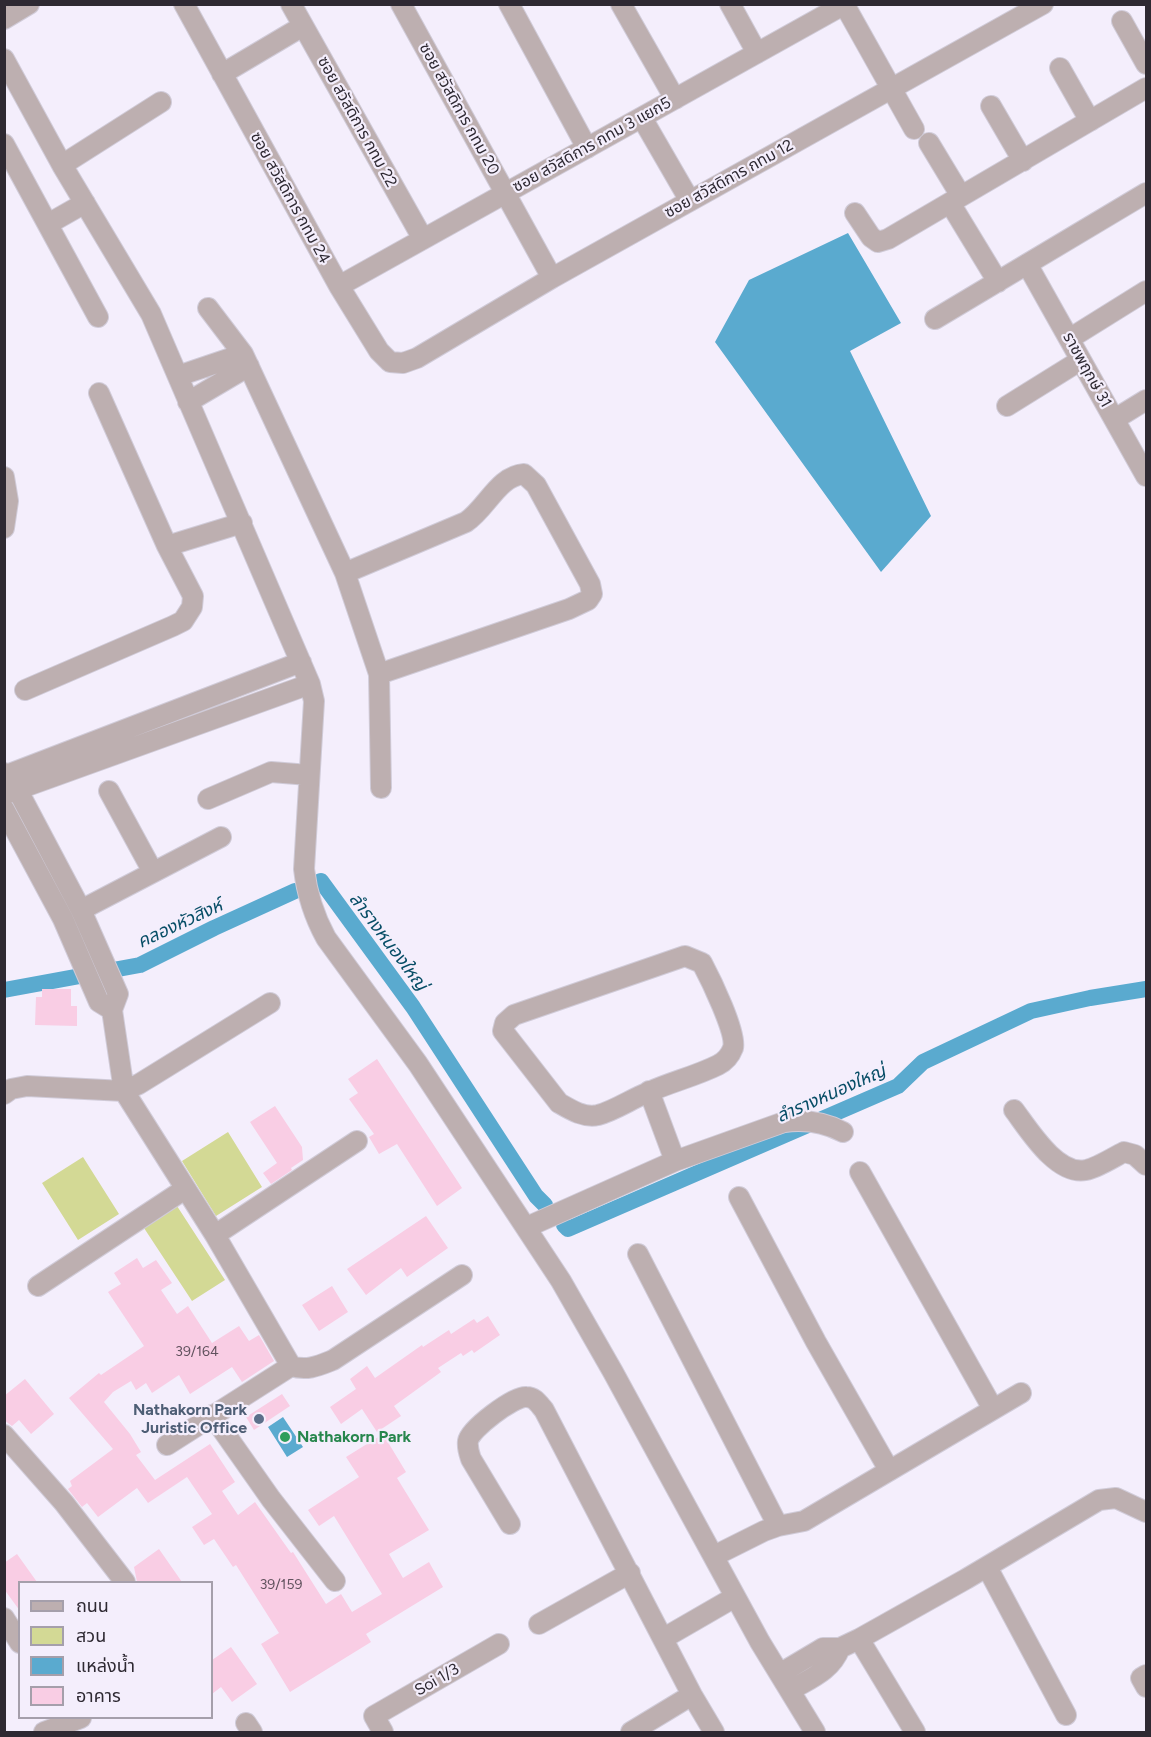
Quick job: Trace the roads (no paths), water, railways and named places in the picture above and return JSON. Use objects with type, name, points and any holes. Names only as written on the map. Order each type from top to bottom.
[{"type":"street","points":[[4,19],[29,4]]},
{"type":"street","name":"ซอย สวัสดิการ กทม 24","points":[[184,4],[339,286],[379,351],[390,362],[403,363],[417,358]]},
{"type":"street","name":"ซอย สวัสดิการ กทม 22","points":[[291,4],[423,239]]},
{"type":"street","name":"ซอย สวัสดิการ กทม 20","points":[[401,4],[552,278]]},
{"type":"street","points":[[509,4],[587,148]]},
{"type":"street","points":[[621,4],[675,99]]},
{"type":"street","points":[[730,4],[758,53]]},
{"type":"street","name":"ซอย สวัสดิการ กทม 12","points":[[417,358],[552,278],[1043,4]]},
{"type":"street","points":[[844,5],[914,129]]},
{"type":"street","name":"ซอย สวัสดิการ กทม 3 แยก5","points":[[339,286],[844,5]]},
{"type":"street","points":[[1122,21],[1146,64]]},
{"type":"street","points":[[222,74],[303,26]]},
{"type":"street","points":[[4,59],[62,165],[151,314],[310,684],[314,701],[304,869],[307,890],[315,916],[327,938],[418,1065],[561,1281],[714,1556],[735,1598],[815,1732]]},
{"type":"street","points":[[1060,68],[1090,121]]},
{"type":"street","points":[[855,213],[871,237],[878,242],[888,239],[1146,88]]},
{"type":"street","points":[[62,165],[161,102]]},
{"type":"street","points":[[991,106],[1023,160]]},
{"type":"street","points":[[642,118],[690,201]]},
{"type":"street","points":[[929,143],[955,200],[998,282]]},
{"type":"street","points":[[4,144],[98,317]]},
{"type":"street","points":[[934,319],[1146,193]]},
{"type":"street","points":[[48,224],[85,203]]},
{"type":"street","name":"ราชพฤกษ์ 31","points":[[1027,264],[1146,476]]},
{"type":"street","points":[[1069,339],[1146,291]]},
{"type":"street","points":[[208,308],[246,360],[345,573],[379,674],[381,788]]},
{"type":"street","points":[[178,376],[246,360]]},
{"type":"street","points":[[188,402],[246,360]]},
{"type":"street","points":[[1007,406],[1081,360]]},
{"type":"street","points":[[25,690],[183,621],[192,607],[193,596],[167,546],[99,393]]},
{"type":"street","points":[[1115,419],[1146,400]]},
{"type":"street","points":[[345,573],[466,522],[476,515],[512,475],[524,474],[536,485],[591,584],[592,594],[588,600],[569,609],[379,674]]},
{"type":"street","points":[[4,477],[8,501],[4,528]]},
{"type":"street","points":[[167,546],[242,523]]},
{"type":"street","points":[[7,782],[301,662]]},
{"type":"street","points":[[7,782],[310,684]]},
{"type":"street","points":[[208,799],[272,772],[309,775]]},
{"type":"street","points":[[7,782],[81,910],[118,994],[112,1010],[124,1091],[215,1236],[291,1366],[302,1369],[333,1360],[462,1275]]},
{"type":"street","points":[[110,791],[153,872]]},
{"type":"street","points":[[4,809],[63,919],[99,1002],[112,1010]]},
{"type":"street","points":[[81,910],[221,837]]},
{"type":"street","points":[[685,956],[702,963],[732,1033],[734,1046],[729,1056],[719,1065],[649,1092],[598,1115],[586,1115],[572,1111],[559,1103],[511,1042],[503,1031],[505,1023],[514,1015],[685,956]]},
{"type":"street","points":[[4,1094],[11,1089],[27,1086],[124,1091],[270,1003]]},
{"type":"street","points":[[649,1092],[675,1161]]},
{"type":"street","points":[[1014,1110],[1049,1154],[1066,1167],[1086,1170],[1124,1152],[1135,1155],[1146,1165]]},
{"type":"street","points":[[526,1227],[675,1161],[784,1122],[809,1120],[837,1129]]},
{"type":"street","points":[[215,1236],[357,1141]]},
{"type":"street","points":[[860,1172],[993,1409]]},
{"type":"street","points":[[38,1286],[186,1189]]},
{"type":"street","points":[[739,1197],[816,1342],[889,1470]]},
{"type":"street","points":[[638,1254],[778,1526]]},
{"type":"street","points":[[167,1445],[291,1366]]},
{"type":"street","points":[[714,1556],[778,1526],[804,1521],[1021,1393]]},
{"type":"street","points":[[510,1524],[471,1459],[468,1440],[472,1431],[511,1401],[524,1396],[535,1399],[544,1410],[692,1695],[714,1732]]},
{"type":"street","points":[[212,1415],[271,1499],[335,1581]]},
{"type":"street","points":[[4,1435],[64,1503],[124,1581]]},
{"type":"street","points":[[786,1682],[829,1667],[840,1648],[987,1567],[1099,1500],[1116,1498],[1146,1512]]},
{"type":"street","points":[[987,1567],[1066,1715]]},
{"type":"street","points":[[539,1624],[630,1573]]},
{"type":"street","points":[[664,1638],[735,1598]]},
{"type":"street","points":[[4,1618],[18,1640]]},
{"type":"street","points":[[859,1639],[915,1732]]},
{"type":"street","name":"Soi 1/3","points":[[378,1724],[499,1644]]},
{"type":"street","points":[[1146,1675],[1141,1678],[1146,1687]]},
{"type":"street","points":[[631,1732],[692,1695]]},
{"type":"street","points":[[52,1726],[77,1719]]},
{"type":"water","points":[[848,233],[901,323],[850,351],[931,516],[881,572],[715,342],[749,280]]},
{"type":"water","name":"Nathakorn Park","points":[[283,1417],[303,1447],[287,1457],[268,1427]]},
{"type":"waterway","name":"ลำรางหนองใหญ่","points":[[319,882],[321,881],[413,1007],[536,1196],[545,1205]]},
{"type":"waterway","name":"คลองหัวสิงห์","points":[[4,990],[140,965],[295,891]]},
{"type":"waterway","name":"ลำรางหนองใหญ่","points":[[564,1225],[568,1229],[898,1086],[923,1062],[1031,1011],[1146,989]]},
{"type":"place","name":"Nathakorn Park Juristic Office","points":[[259,1419]]},
{"type":"place","name":"Nathakorn Park","points":[[285,1437]]}]
